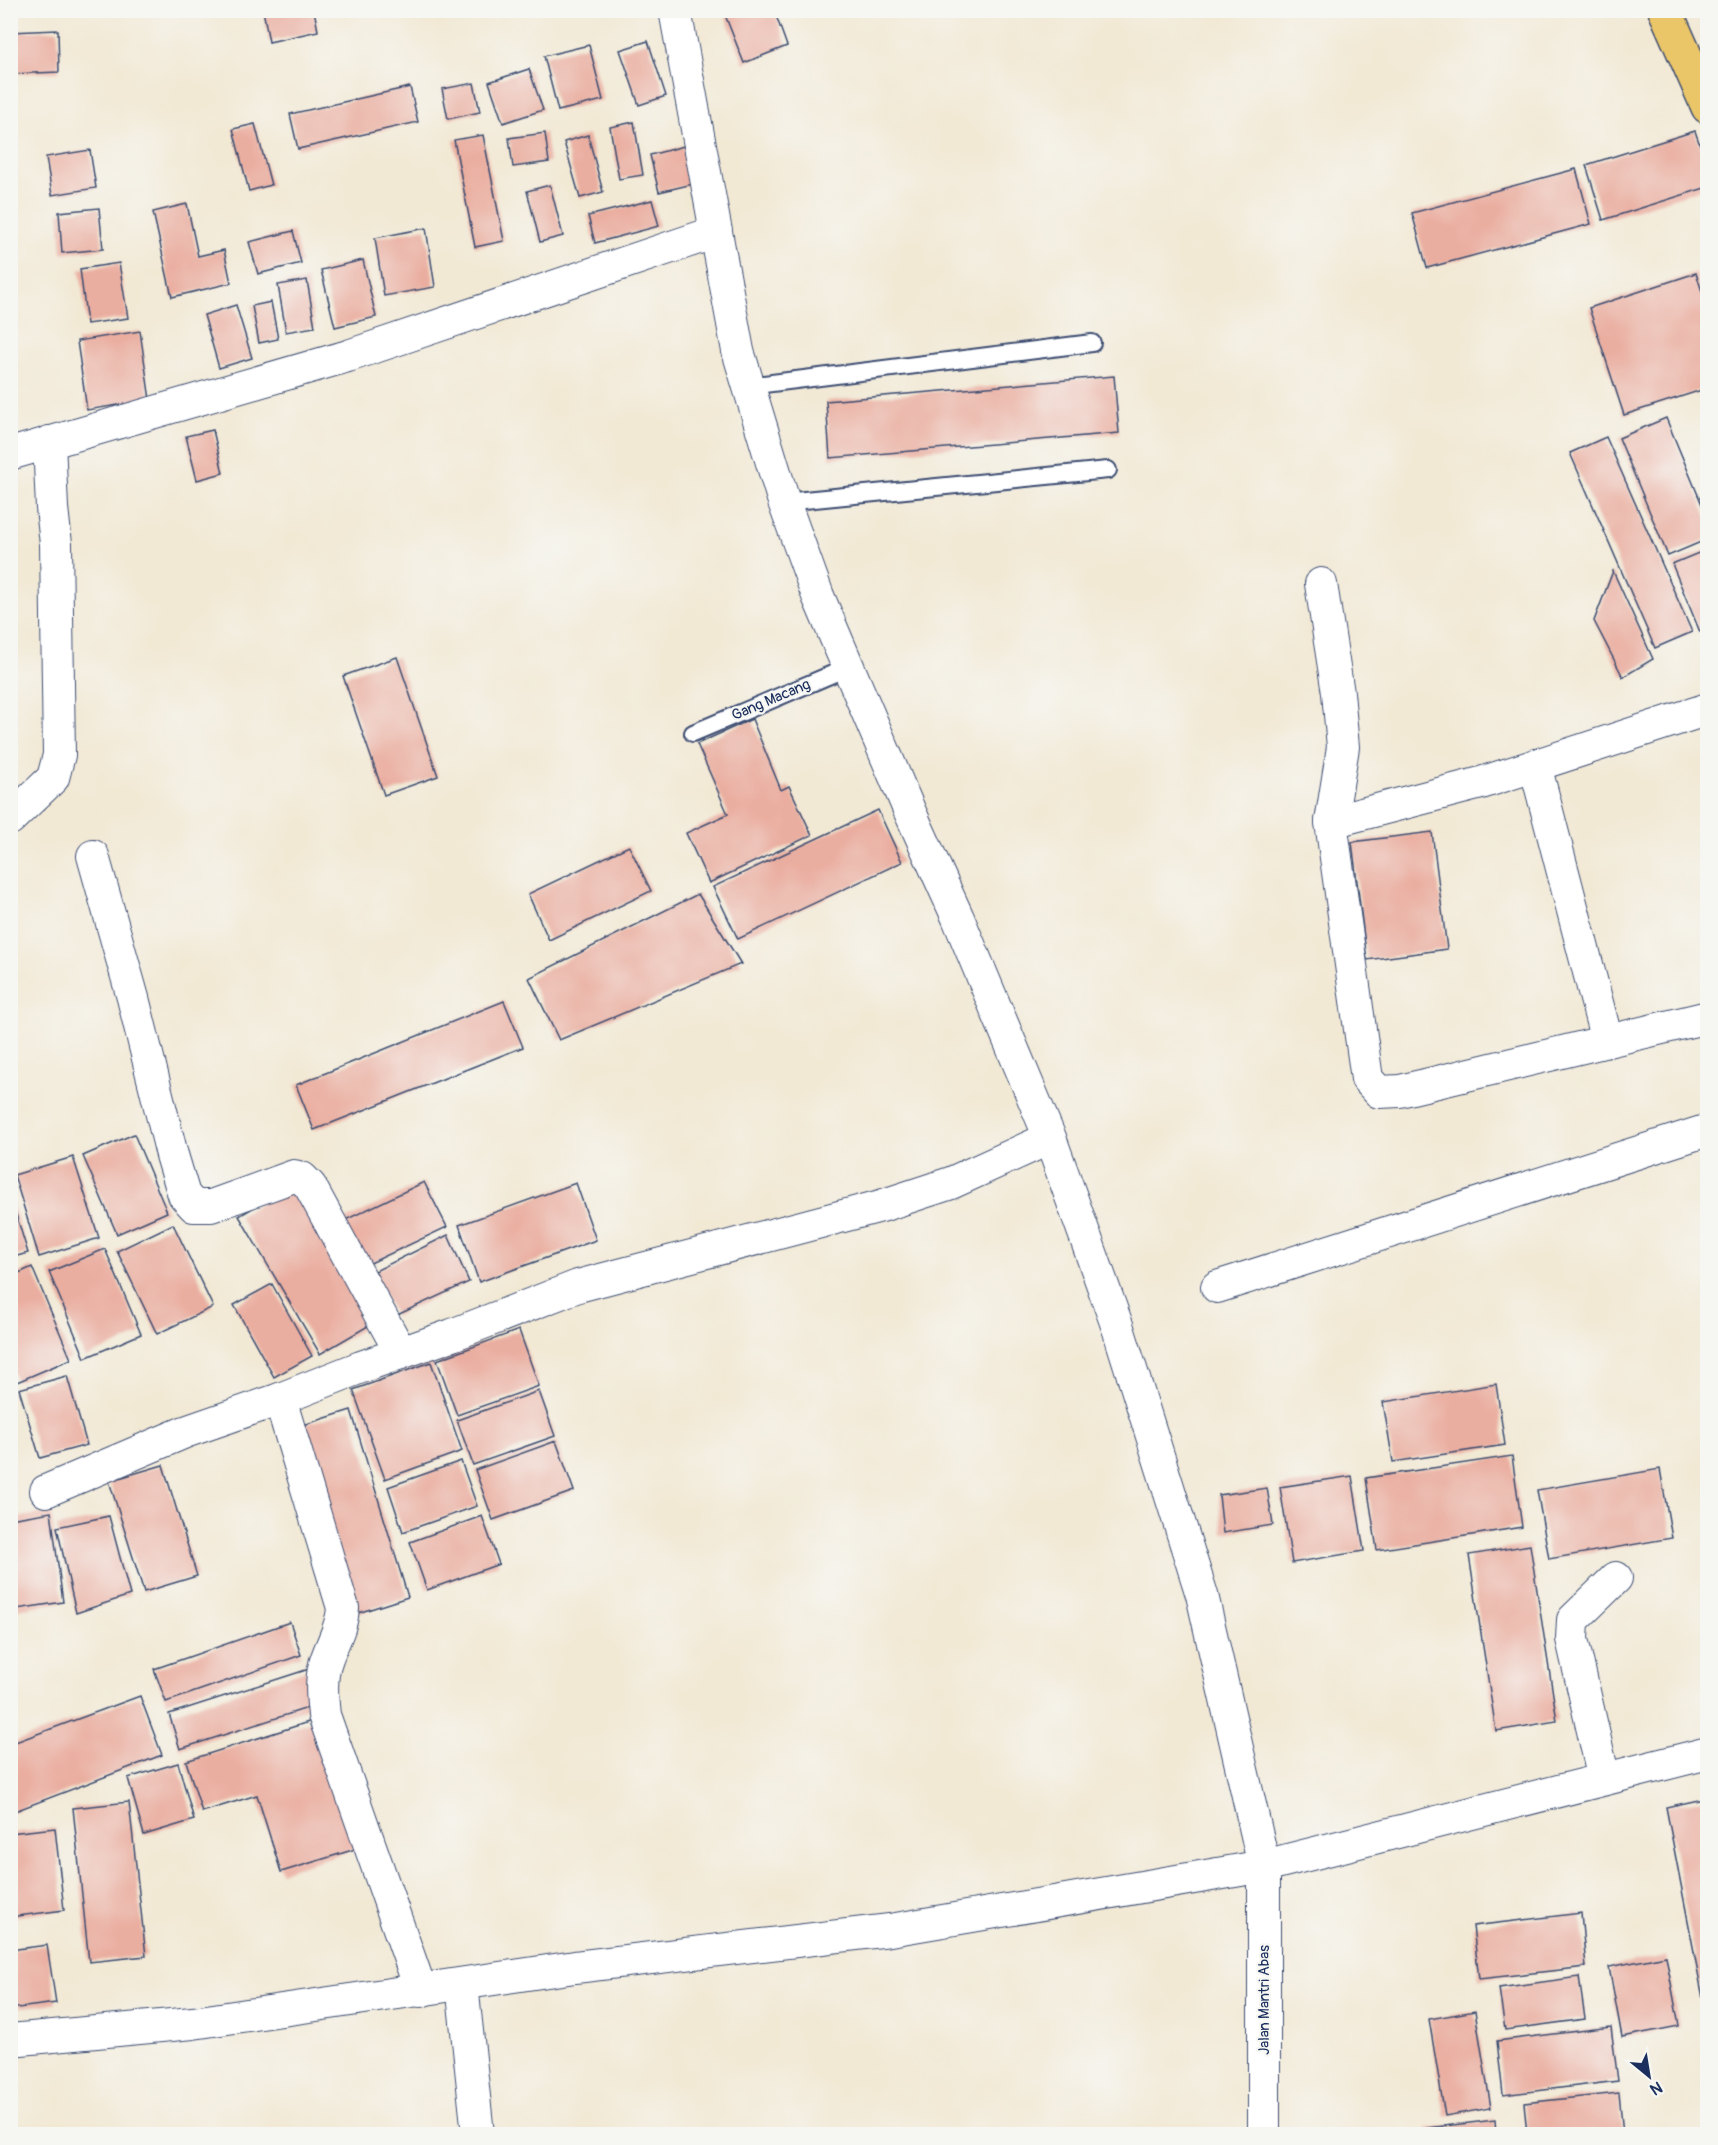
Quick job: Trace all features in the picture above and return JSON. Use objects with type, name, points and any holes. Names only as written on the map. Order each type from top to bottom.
[{"type":"main road","points":[[1665,10],[1707,107]]},
{"type":"main road","points":[[1681,10],[1707,72]]},
{"type":"street","name":"Jalan Mantri Abas","points":[[675,10],[738,351],[784,502],[818,596],[910,813],[958,918],[1050,1138],[1118,1328],[1202,1595],[1264,1866],[1264,2134]]},
{"type":"street","points":[[10,454],[348,356],[716,232]]},
{"type":"street","points":[[10,819],[53,778],[59,755],[56,544],[52,508],[50,442]]},
{"type":"street","points":[[1321,584],[1338,693],[1343,747],[1331,822],[1367,1079],[1378,1092],[1400,1091],[1707,1017]]},
{"type":"street","points":[[1331,822],[1481,783],[1707,709]]},
{"type":"street","points":[[1535,765],[1607,1041]]},
{"type":"street","points":[[93,856],[133,998],[172,1155],[187,1200],[194,1206],[211,1206],[294,1176],[302,1178],[310,1185],[401,1353]]},
{"type":"street","points":[[1217,1287],[1707,1130]]},
{"type":"street","points":[[46,1491],[185,1432],[280,1400],[361,1367],[578,1286],[881,1206],[941,1186],[1050,1138]]},
{"type":"street","points":[[280,1400],[343,1608],[337,1636],[324,1668],[322,1695],[324,1715],[421,1990]]},
{"type":"street","points":[[1605,1779],[1572,1639],[1573,1620],[1616,1578]]},
{"type":"street","points":[[10,2040],[192,2024],[575,1967],[890,1930],[1264,1866],[1707,1753]]},
{"type":"street","points":[[462,1984],[478,2134]]},
{"type":"lane","points":[[748,386],[1092,343]]},
{"type":"lane","points":[[784,502],[1108,470]]},
{"type":"lane","name":"Gang Macang","points":[[693,733],[849,667]]},
{"type":"building","points":[[263,10],[314,10],[318,31],[269,42]]},
{"type":"building","points":[[723,10],[774,10],[787,46],[744,63]]},
{"type":"building","points":[[58,30],[59,72],[10,74],[10,32]]},
{"type":"building","points":[[648,41],[666,96],[639,105],[620,50]]},
{"type":"building","points":[[589,45],[603,100],[558,111],[544,56]]},
{"type":"building","points":[[529,69],[543,110],[503,123],[489,82]]},
{"type":"building","points":[[474,83],[480,112],[448,119],[442,89]]},
{"type":"building","points":[[410,87],[418,122],[298,149],[290,114]]},
{"type":"building","points":[[634,122],[643,175],[619,179],[610,127]]},
{"type":"building","points":[[255,124],[271,185],[249,191],[233,129]]},
{"type":"building","points":[[1695,131],[1708,168],[1708,187],[1603,220],[1586,165]]},
{"type":"building","points":[[545,133],[549,162],[513,167],[509,138]]},
{"type":"building","points":[[483,135],[504,241],[475,247],[454,140]]},
{"type":"building","points":[[588,135],[603,192],[580,198],[564,142]]},
{"type":"building","points":[[684,146],[693,184],[659,192],[650,155]]},
{"type":"building","points":[[90,150],[96,188],[52,195],[46,157]]},
{"type":"building","points":[[1576,169],[1591,224],[1427,268],[1412,213]]},
{"type":"building","points":[[550,185],[563,236],[540,242],[527,191]]},
{"type":"building","points":[[652,200],[659,226],[595,243],[588,216]]},
{"type":"building","points":[[187,204],[198,256],[224,250],[231,283],[172,297],[153,212]]},
{"type":"building","points":[[99,208],[103,249],[62,253],[59,212]]},
{"type":"building","points":[[426,228],[435,287],[384,296],[375,238]]},
{"type":"building","points":[[293,231],[301,263],[258,274],[249,242]]},
{"type":"building","points":[[363,260],[376,317],[335,327],[321,270]]},
{"type":"building","points":[[119,263],[128,318],[87,324],[80,269]]},
{"type":"building","points":[[1696,273],[1708,310],[1708,388],[1624,415],[1589,308]]},
{"type":"building","points":[[307,280],[315,327],[286,332],[278,285]]},
{"type":"building","points":[[271,302],[278,339],[259,343],[252,306]]},
{"type":"building","points":[[236,305],[252,358],[219,368],[204,315]]},
{"type":"building","points":[[140,331],[150,400],[87,410],[77,341]]},
{"type":"building","points":[[1114,376],[1119,433],[830,458],[826,401]]},
{"type":"building","points":[[1666,418],[1708,519],[1708,539],[1668,556],[1619,438]]},
{"type":"building","points":[[213,430],[223,473],[197,480],[186,436]]},
{"type":"building","points":[[1606,437],[1692,632],[1655,648],[1570,453]]},
{"type":"building","points":[[1708,549],[1708,629],[1700,632],[1672,564]]},
{"type":"building","points":[[1613,571],[1653,659],[1623,677],[1594,621]]},
{"type":"building","points":[[397,657],[438,776],[384,795],[343,676]]},
{"type":"building","points":[[752,719],[781,790],[789,786],[812,835],[709,883],[686,833],[728,814],[697,744]]},
{"type":"building","points":[[878,810],[902,862],[738,939],[713,887]]},
{"type":"building","points":[[1432,832],[1447,949],[1367,960],[1352,842]]},
{"type":"building","points":[[629,846],[651,891],[549,940],[528,894]]},
{"type":"building","points":[[698,894],[741,964],[559,1040],[529,978]]},
{"type":"building","points":[[504,1001],[523,1047],[314,1130],[296,1085]]},
{"type":"building","points":[[134,1134],[167,1212],[117,1234],[83,1156]]},
{"type":"building","points":[[73,1157],[99,1238],[39,1257],[14,1175]]},
{"type":"building","points":[[424,1182],[447,1227],[362,1267],[339,1223]]},
{"type":"building","points":[[576,1183],[596,1240],[479,1282],[459,1225]]},
{"type":"building","points":[[294,1184],[375,1322],[320,1354],[239,1216]]},
{"type":"building","points":[[10,1195],[28,1253],[10,1258]]},
{"type":"building","points":[[173,1224],[213,1307],[157,1334],[117,1251]]},
{"type":"building","points":[[448,1235],[469,1282],[395,1316],[373,1272]]},
{"type":"building","points":[[105,1249],[141,1334],[85,1358],[49,1272]]},
{"type":"building","points":[[32,1267],[71,1359],[17,1382],[10,1366],[10,1277]]},
{"type":"building","points":[[272,1284],[312,1356],[274,1377],[234,1305]]},
{"type":"building","points":[[519,1330],[539,1386],[457,1415],[437,1360]]},
{"type":"building","points":[[431,1362],[462,1451],[385,1479],[353,1390]]},
{"type":"building","points":[[67,1376],[87,1445],[40,1458],[19,1389]]},
{"type":"building","points":[[1496,1384],[1505,1445],[1393,1462],[1383,1402]]},
{"type":"building","points":[[539,1391],[555,1436],[473,1465],[457,1420]]},
{"type":"building","points":[[351,1410],[408,1597],[358,1613],[300,1426]]},
{"type":"building","points":[[556,1441],[574,1491],[493,1520],[475,1470]]},
{"type":"building","points":[[1512,1456],[1522,1527],[1377,1550],[1366,1478]]},
{"type":"building","points":[[461,1461],[477,1506],[403,1532],[388,1487]]},
{"type":"building","points":[[163,1465],[197,1576],[144,1592],[109,1481]]},
{"type":"building","points":[[1660,1469],[1672,1538],[1549,1559],[1537,1490]]},
{"type":"building","points":[[1352,1476],[1364,1551],[1292,1563],[1280,1487]]},
{"type":"building","points":[[1267,1488],[1273,1525],[1223,1533],[1219,1495]]},
{"type":"building","points":[[51,1512],[63,1602],[10,1610],[10,1519]]},
{"type":"building","points":[[109,1516],[130,1595],[76,1613],[57,1527]]},
{"type":"building","points":[[482,1516],[499,1564],[427,1590],[410,1542]]},
{"type":"building","points":[[1530,1545],[1557,1721],[1496,1731],[1469,1555]]},
{"type":"building","points":[[290,1622],[301,1655],[166,1702],[154,1669]]},
{"type":"building","points":[[309,1669],[320,1704],[180,1749],[169,1714]]},
{"type":"building","points":[[140,1696],[162,1755],[10,1813],[10,1744]]},
{"type":"building","points":[[318,1719],[359,1848],[281,1872],[257,1795],[202,1812],[186,1761]]},
{"type":"building","points":[[178,1763],[194,1820],[144,1835],[128,1778]]},
{"type":"building","points":[[1708,1798],[1708,2014],[1706,2014],[1666,1807]]},
{"type":"building","points":[[129,1802],[146,1956],[89,1962],[73,1808]]},
{"type":"building","points":[[55,1828],[64,1910],[10,1917],[10,1833]]},
{"type":"building","points":[[1581,1913],[1586,1967],[1479,1979],[1473,1926]]},
{"type":"building","points":[[47,1945],[56,2003],[10,2009],[10,1950]]},
{"type":"building","points":[[1666,1956],[1679,2026],[1622,2037],[1609,1967]]},
{"type":"building","points":[[1579,1977],[1585,2019],[1505,2030],[1499,1988]]},
{"type":"building","points":[[1475,2011],[1491,2108],[1445,2116],[1429,2019]]},
{"type":"building","points":[[1611,2027],[1618,2081],[1503,2095],[1497,2041]]},
{"type":"building","points":[[1619,2093],[1623,2134],[1527,2134],[1524,2103]]},
{"type":"building","points":[[1495,2120],[1496,2134],[1428,2134],[1427,2128]]}]
